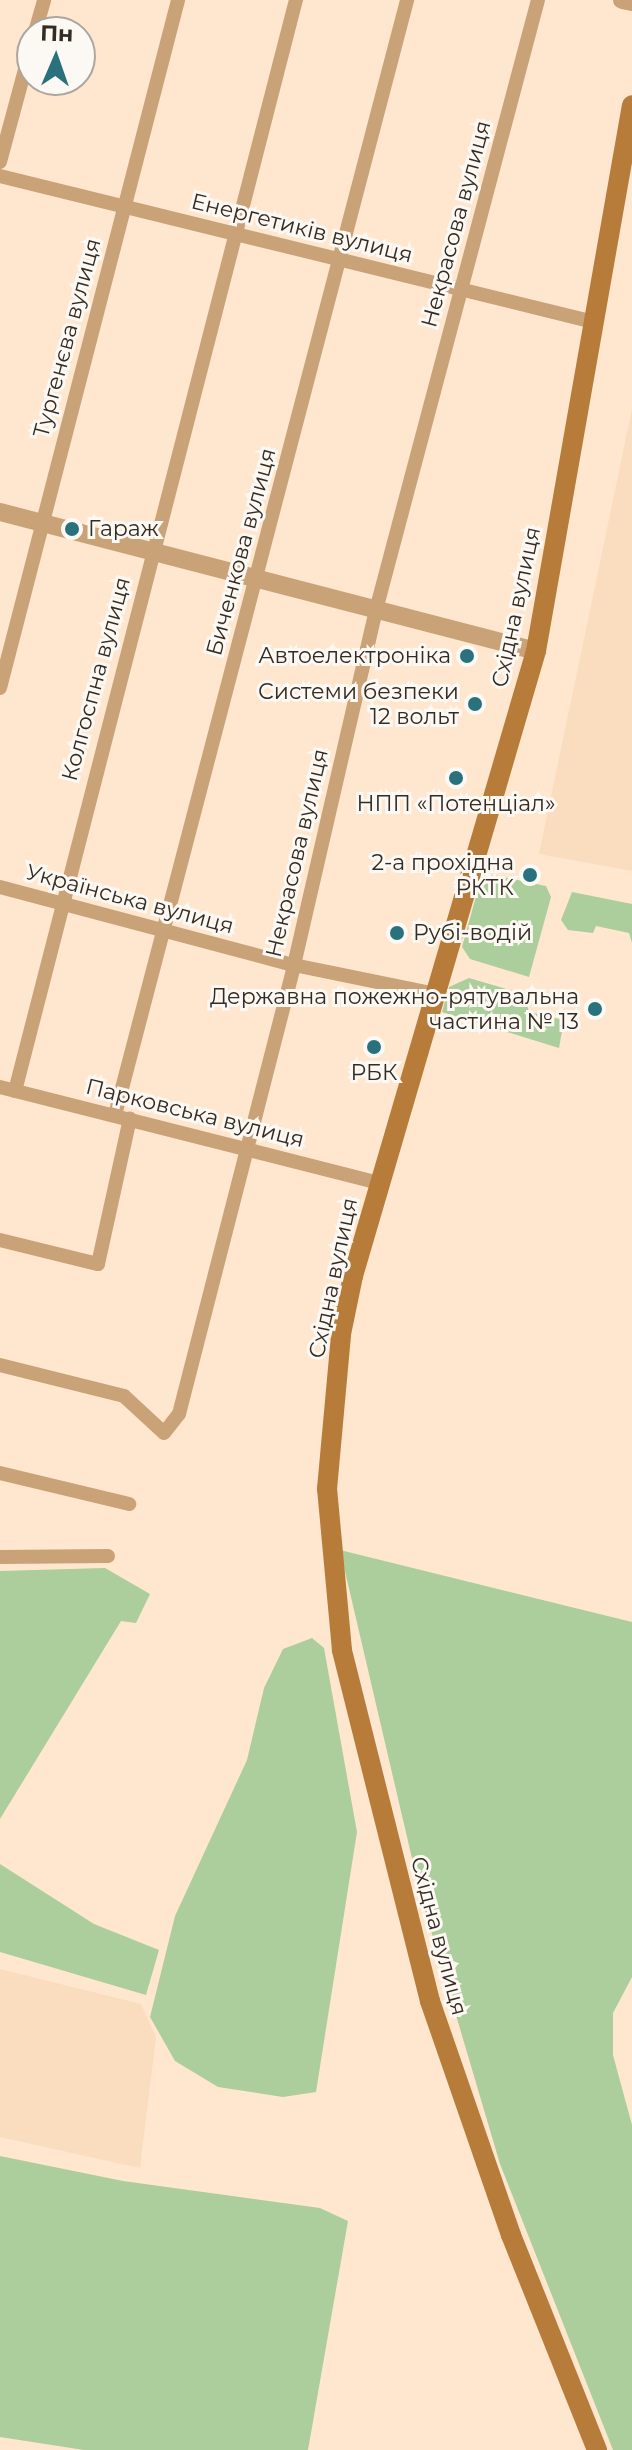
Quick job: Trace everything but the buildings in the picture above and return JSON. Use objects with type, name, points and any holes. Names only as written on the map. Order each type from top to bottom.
[{"type":"main road","name":"Східна вулиця","points":[[597,2450],[452,2070],[373,1781],[333,1602],[330,1427],[341,1334],[379,1183],[536,651],[632,105]]},
{"type":"street","name":"Тургенєва вулиця","points":[[0,688],[178,0]]},
{"type":"street","name":"Колгоспна вулиця","points":[[15,1091],[61,902],[296,0]]},
{"type":"street","name":"Биченкова вулиця","points":[[0,1240],[98,1264],[122,1117],[166,933],[407,0]]},
{"type":"street","name":"Некрасова вулиця","points":[[0,1365],[124,1396],[164,1433],[179,1414],[244,1149],[294,965],[376,610],[538,0]]},
{"type":"street","points":[[622,0],[632,2]]},
{"type":"street","points":[[0,162],[18,96]]},
{"type":"street","name":"Енергетиків вулиця","points":[[0,176],[594,322]]},
{"type":"street","points":[[0,512],[536,651]]},
{"type":"street","name":"Українська вулиця","points":[[0,887],[294,965],[435,994]]},
{"type":"street","name":"Парковська вулиця","points":[[0,1087],[379,1183]]},
{"type":"street","points":[[0,1473],[129,1504]]},
{"type":"street","points":[[0,1557],[108,1556]]},
{"type":"shaded area","points":[[632,409],[632,871],[539,854]]},
{"type":"shaded area","points":[[0,1969],[141,2004],[156,2037],[140,2168],[0,2137]]},
{"type":"green space","points":[[493,875],[546,886],[551,897],[529,977],[470,959],[462,947],[480,882]]},
{"type":"green space","points":[[572,892],[632,904],[632,943],[629,933],[596,926],[593,933],[568,930],[561,920]]},
{"type":"green space","points":[[469,978],[524,994],[529,1012],[564,1020],[559,1048],[442,1012],[449,987]]},
{"type":"green space","points":[[340,1550],[632,1622],[632,1977],[613,2013],[613,2055],[632,2125],[632,2450],[613,2450],[500,2164],[421,1897]]},
{"type":"green space","points":[[105,1568],[150,1594],[136,1623],[121,1621],[0,1819],[0,1571]]},
{"type":"green space","points":[[312,1638],[324,1648],[357,1832],[316,2092],[283,2097],[218,2087],[175,2061],[150,2017],[175,1916],[247,1760],[264,1688],[283,1649]]},
{"type":"green space","points":[[0,1864],[94,1924],[159,1950],[146,1995],[0,1952]]},
{"type":"green space","points":[[0,2156],[123,2181],[320,2208],[348,2221],[308,2450],[84,2450],[0,2437]]},
{"type":"place","name":"Гараж","points":[[72,529]]},
{"type":"place","name":"Автоелектроніка","points":[[467,656]]},
{"type":"place","name":"Системи безпеки 12 вольт","points":[[475,704]]},
{"type":"place","name":"НПП «Потенціал»","points":[[456,778]]},
{"type":"place","name":"2-а прохідна РКТК","points":[[530,875]]},
{"type":"place","name":"Рубі-водій","points":[[397,933]]},
{"type":"place","name":"Державна пожежно-рятувальна частина № 13","points":[[595,1009]]},
{"type":"place","name":"РБК","points":[[374,1047]]}]
